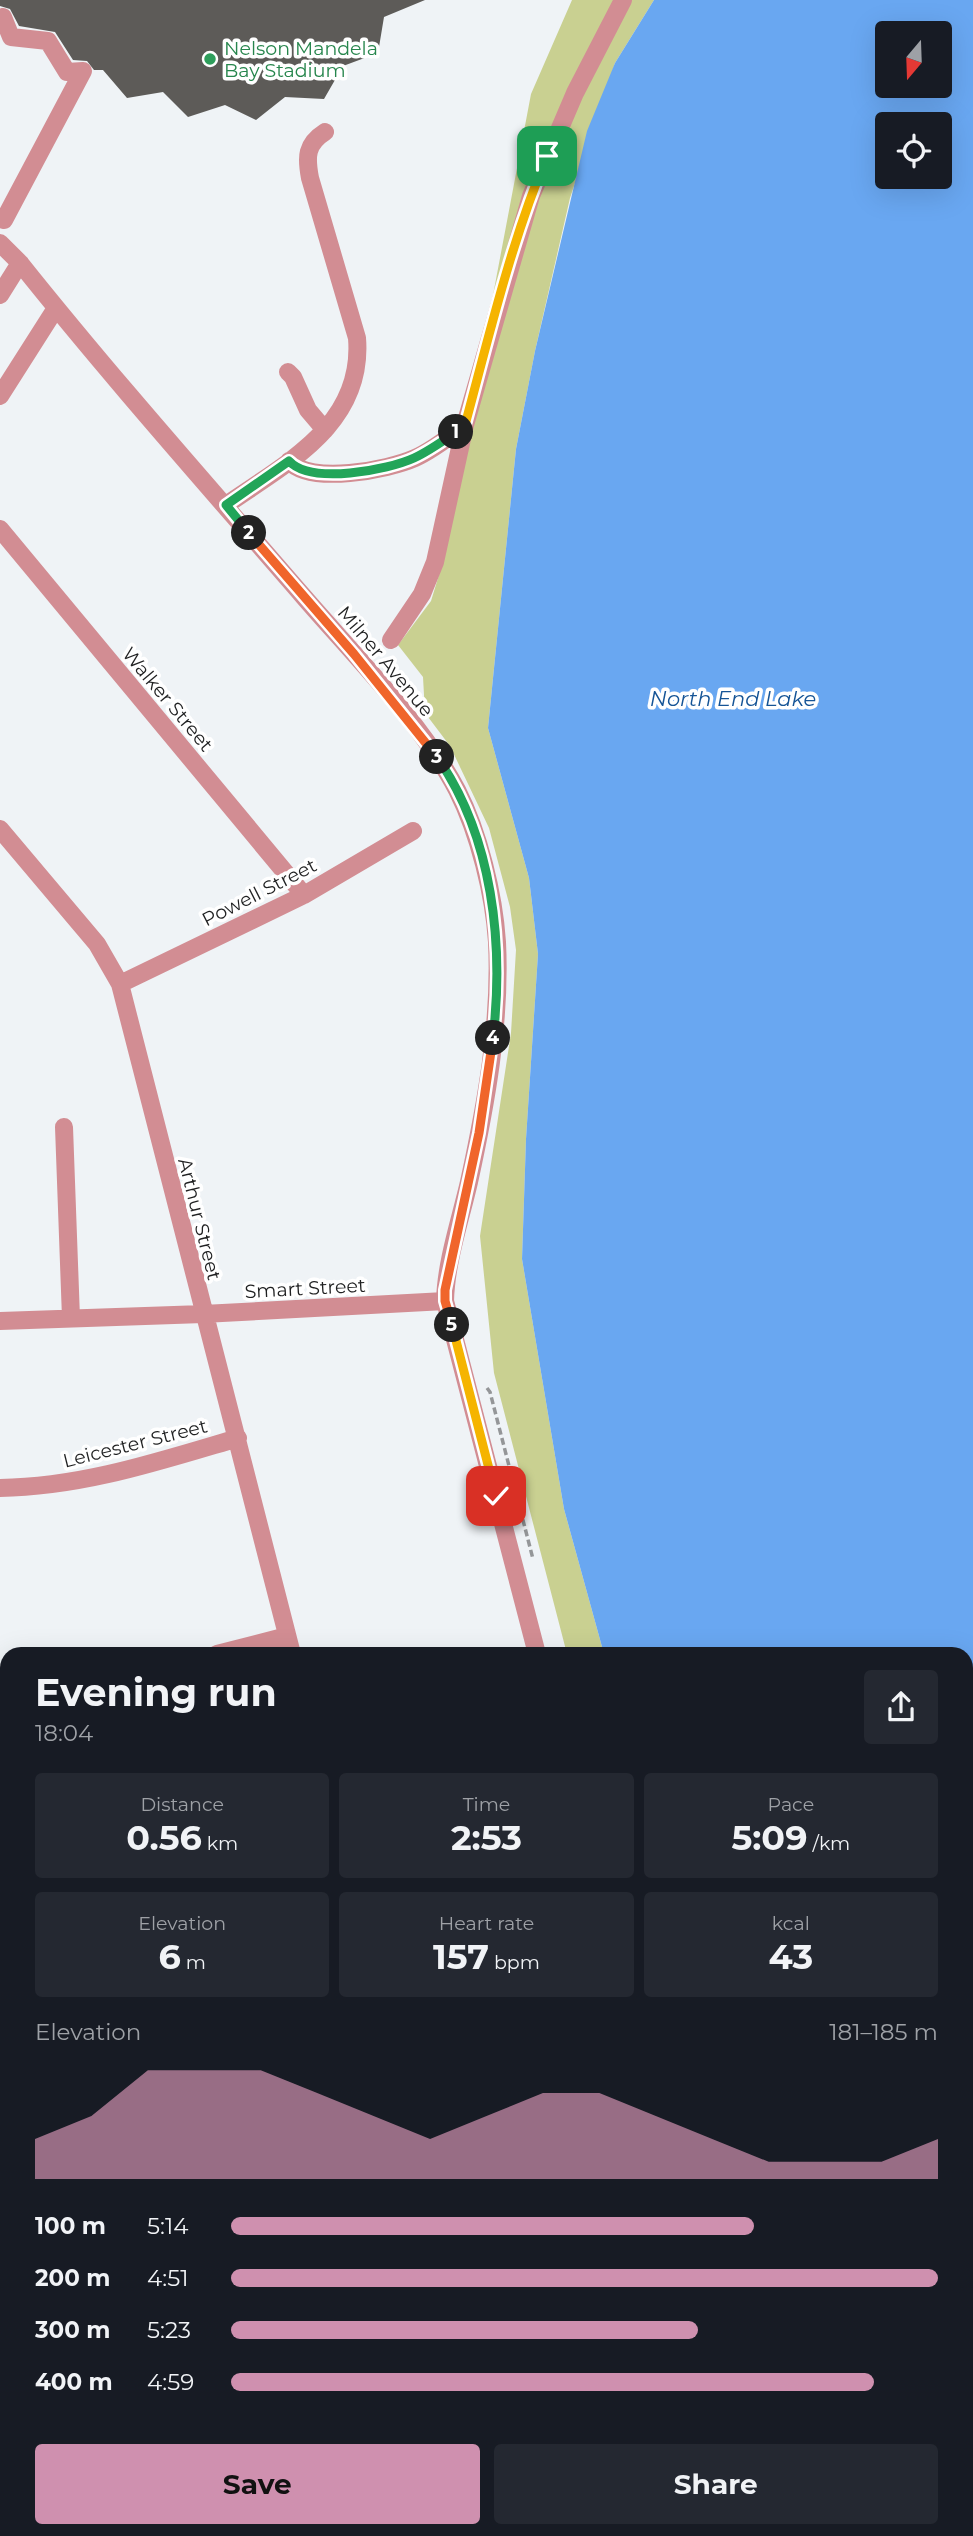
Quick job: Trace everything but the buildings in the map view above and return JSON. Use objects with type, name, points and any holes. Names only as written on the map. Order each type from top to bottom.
[{"type":"street","points":[[391,640],[422,594],[441,545],[465,425],[531,195],[575,93],[624,0]]},
{"type":"street","points":[[0,21],[3,17],[11,37],[48,41],[67,72],[83,71],[4,220],[0,219]]},
{"type":"street","points":[[226,505],[289,461],[325,430],[347,400],[356,379],[359,359],[357,338],[306,158],[314,138],[325,132]]},
{"type":"street","name":"Milner Avenue","points":[[0,243],[20,263],[147,418],[226,505],[430,748],[459,794],[485,870],[497,941],[497,998],[479,1133],[445,1301],[535,1647]]},
{"type":"street","points":[[0,295],[20,263]]},
{"type":"street","points":[[0,396],[56,308]]},
{"type":"street","points":[[288,372],[293,377],[307,410],[325,430]]},
{"type":"street","points":[[289,461],[303,471],[317,473],[365,471],[414,458],[465,425]]},
{"type":"street","name":"Walker Street","points":[[0,529],[304,895]]},
{"type":"street","name":"Arthur Street","points":[[0,829],[97,944],[120,984],[202,1314],[237,1438],[290,1647]]},
{"type":"street","name":"Powell Street","points":[[120,984],[304,895],[413,831]]},
{"type":"street","points":[[64,1127],[71,1318]]},
{"type":"street","name":"Smart Street","points":[[0,1321],[445,1301]]},
{"type":"street","name":"Leicester Street","points":[[0,1488],[71,1482],[127,1470],[237,1438]]},
{"type":"street","points":[[244,1647],[287,1636]]},
{"type":"path","points":[[485,1386],[491,1392],[536,1568]]},
{"type":"green space","points":[[572,0],[654,0],[615,63],[570,198],[535,351],[516,449],[488,728],[529,878],[538,954],[526,1139],[522,1259],[564,1509],[602,1647],[565,1647],[494,1373],[480,1236],[511,1033],[516,950],[510,907],[489,828],[450,746],[425,713],[423,677],[398,645],[431,601],[442,565],[531,94]]},
{"type":"water","name":"North End Lake","points":[[654,0],[973,0],[973,1647],[602,1647],[564,1509],[522,1259],[526,1139],[538,954],[529,878],[488,728],[516,449],[535,351],[587,131],[615,63]]},
{"type":"place","name":"Nelson Mandela Bay Stadium","points":[[210,59]]},
{"type":"route","points":[[496,1496],[445,1301],[445,1290],[479,1133],[497,998],[497,941],[485,870],[459,794],[423,737],[226,505],[289,461],[303,471],[317,473],[365,471],[414,458],[435,447],[465,425],[514,249],[547,156]]}]
